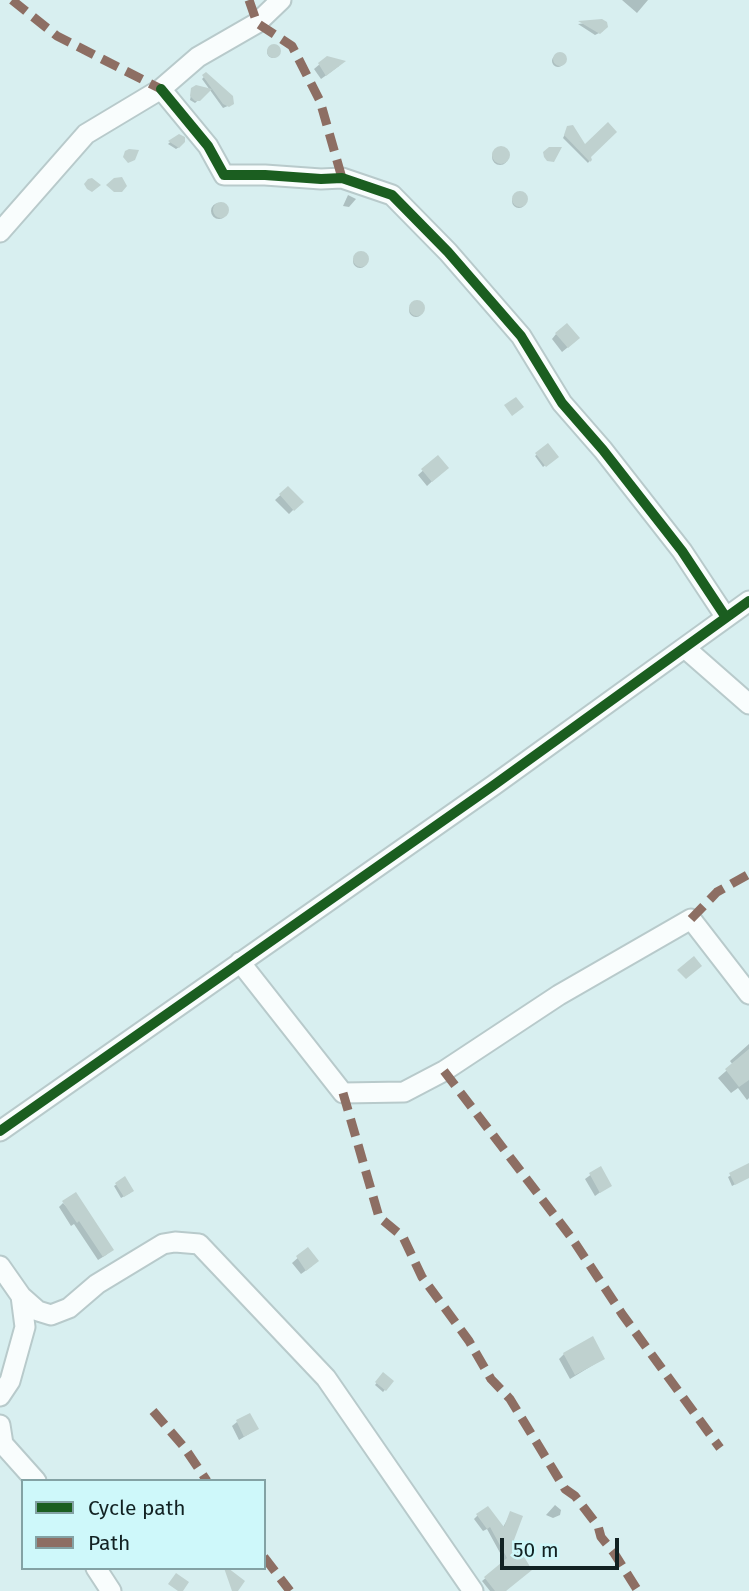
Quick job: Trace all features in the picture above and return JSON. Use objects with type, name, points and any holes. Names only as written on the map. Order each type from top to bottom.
[{"type":"street","points":[[0,232],[86,134],[161,89],[198,57],[257,23],[281,0]]},
{"type":"street","points":[[161,89],[208,146],[224,175],[342,178],[392,195],[448,251],[521,336],[562,403],[603,450],[682,551],[725,616]]},
{"type":"street","points":[[0,1131],[749,601]]},
{"type":"street","points":[[685,648],[749,704]]},
{"type":"street","points":[[240,962],[343,1094],[404,1092],[444,1071],[559,995],[691,919],[749,994]]},
{"type":"street","points":[[0,1266],[21,1296],[38,1311],[51,1315],[69,1308],[97,1284],[163,1244],[199,1244],[326,1378],[473,1591]]},
{"type":"street","points":[[0,1396],[10,1381],[25,1327],[21,1296]]},
{"type":"street","points":[[0,1425],[3,1444],[34,1479]]},
{"type":"street","points":[[97,1570],[110,1591]]},
{"type":"building","points":[[602,19],[607,22],[608,27],[600,34],[578,21]]},
{"type":"building","points":[[271,44],[277,44],[281,51],[277,58],[271,58],[267,54],[267,48]]},
{"type":"building","points":[[557,52],[563,52],[567,59],[563,66],[557,66],[553,62],[553,56]]},
{"type":"building","points":[[327,56],[346,61],[326,76],[318,63]]},
{"type":"building","points":[[206,72],[233,96],[234,104],[229,107],[223,104],[202,75]]},
{"type":"building","points":[[196,85],[212,89],[200,101],[195,101],[190,96],[191,88]]},
{"type":"building","points":[[608,122],[617,132],[591,157],[590,162],[564,135],[567,126],[573,125],[585,144]]},
{"type":"building","points":[[179,134],[185,137],[185,142],[179,148],[168,141]]},
{"type":"building","points":[[501,146],[507,149],[510,155],[507,161],[501,164],[495,161],[492,155],[495,149]]},
{"type":"building","points":[[549,147],[562,147],[554,162],[547,161],[544,157],[543,152]]},
{"type":"building","points":[[129,149],[139,150],[135,160],[128,163],[123,157]]},
{"type":"building","points":[[122,177],[127,186],[122,192],[114,192],[106,185],[114,178]]},
{"type":"building","points":[[92,178],[101,185],[92,192],[84,184]]},
{"type":"building","points":[[520,191],[526,193],[526,205],[520,207],[514,205],[512,199],[514,193]]},
{"type":"building","points":[[218,202],[224,202],[229,210],[227,216],[218,218],[213,213],[213,207]]},
{"type":"building","points":[[361,251],[367,253],[367,265],[361,267],[355,265],[353,259],[355,253]]},
{"type":"building","points":[[417,300],[423,302],[423,314],[417,316],[411,314],[409,308],[411,302]]},
{"type":"building","points":[[567,323],[580,338],[568,348],[555,333]]},
{"type":"building","points":[[516,397],[524,407],[512,416],[504,405]]},
{"type":"building","points":[[548,443],[559,457],[546,467],[535,453]]},
{"type":"building","points":[[438,455],[449,468],[432,482],[421,469]]},
{"type":"building","points":[[288,486],[304,502],[294,511],[279,494]]},
{"type":"building","points":[[694,956],[702,966],[686,979],[677,970]]},
{"type":"building","points":[[749,1049],[749,1080],[739,1087],[725,1069]]},
{"type":"building","points":[[749,1163],[749,1178],[735,1185],[729,1173]]},
{"type":"building","points":[[601,1166],[612,1186],[600,1193],[589,1173]]},
{"type":"building","points":[[125,1176],[134,1191],[124,1197],[115,1183]]},
{"type":"building","points":[[76,1192],[114,1250],[103,1257],[62,1201]]},
{"type":"building","points":[[308,1247],[319,1261],[306,1271],[296,1256]]},
{"type":"building","points":[[593,1336],[605,1359],[575,1375],[563,1353]]},
{"type":"building","points":[[383,1372],[394,1381],[386,1391],[375,1382]]},
{"type":"building","points":[[250,1413],[259,1429],[244,1437],[236,1420]]},
{"type":"building","points":[[488,1506],[504,1527],[510,1511],[523,1516],[514,1540],[532,1570],[506,1591],[495,1591],[484,1577],[507,1558],[490,1527],[487,1529],[476,1514]]},
{"type":"building","points":[[225,1570],[231,1570],[245,1581],[238,1591],[232,1591]]},
{"type":"building","points":[[176,1573],[189,1582],[183,1591],[178,1591],[168,1584]]},
{"type":"marked path","points":[[12,0],[57,36],[161,89]]},
{"type":"marked path","points":[[249,0],[257,23],[292,46],[320,101],[342,178]]},
{"type":"marked path","points":[[691,919],[717,892],[749,874]]},
{"type":"marked path","points":[[444,1071],[571,1237],[622,1314],[720,1448]]},
{"type":"marked path","points":[[343,1093],[379,1217],[403,1237],[422,1277],[469,1341],[491,1379],[510,1399],[565,1489],[575,1496],[598,1526],[601,1537],[638,1591]]},
{"type":"marked path","points":[[153,1411],[184,1447],[206,1479]]},
{"type":"marked path","points":[[266,1560],[290,1591]]},
{"type":"cycle path","points":[[161,89],[208,146],[224,175],[342,178],[392,195],[448,252],[521,336],[562,403],[603,450],[682,551],[725,616]]},
{"type":"cycle path","points":[[0,1131],[494,785],[749,601]]}]
